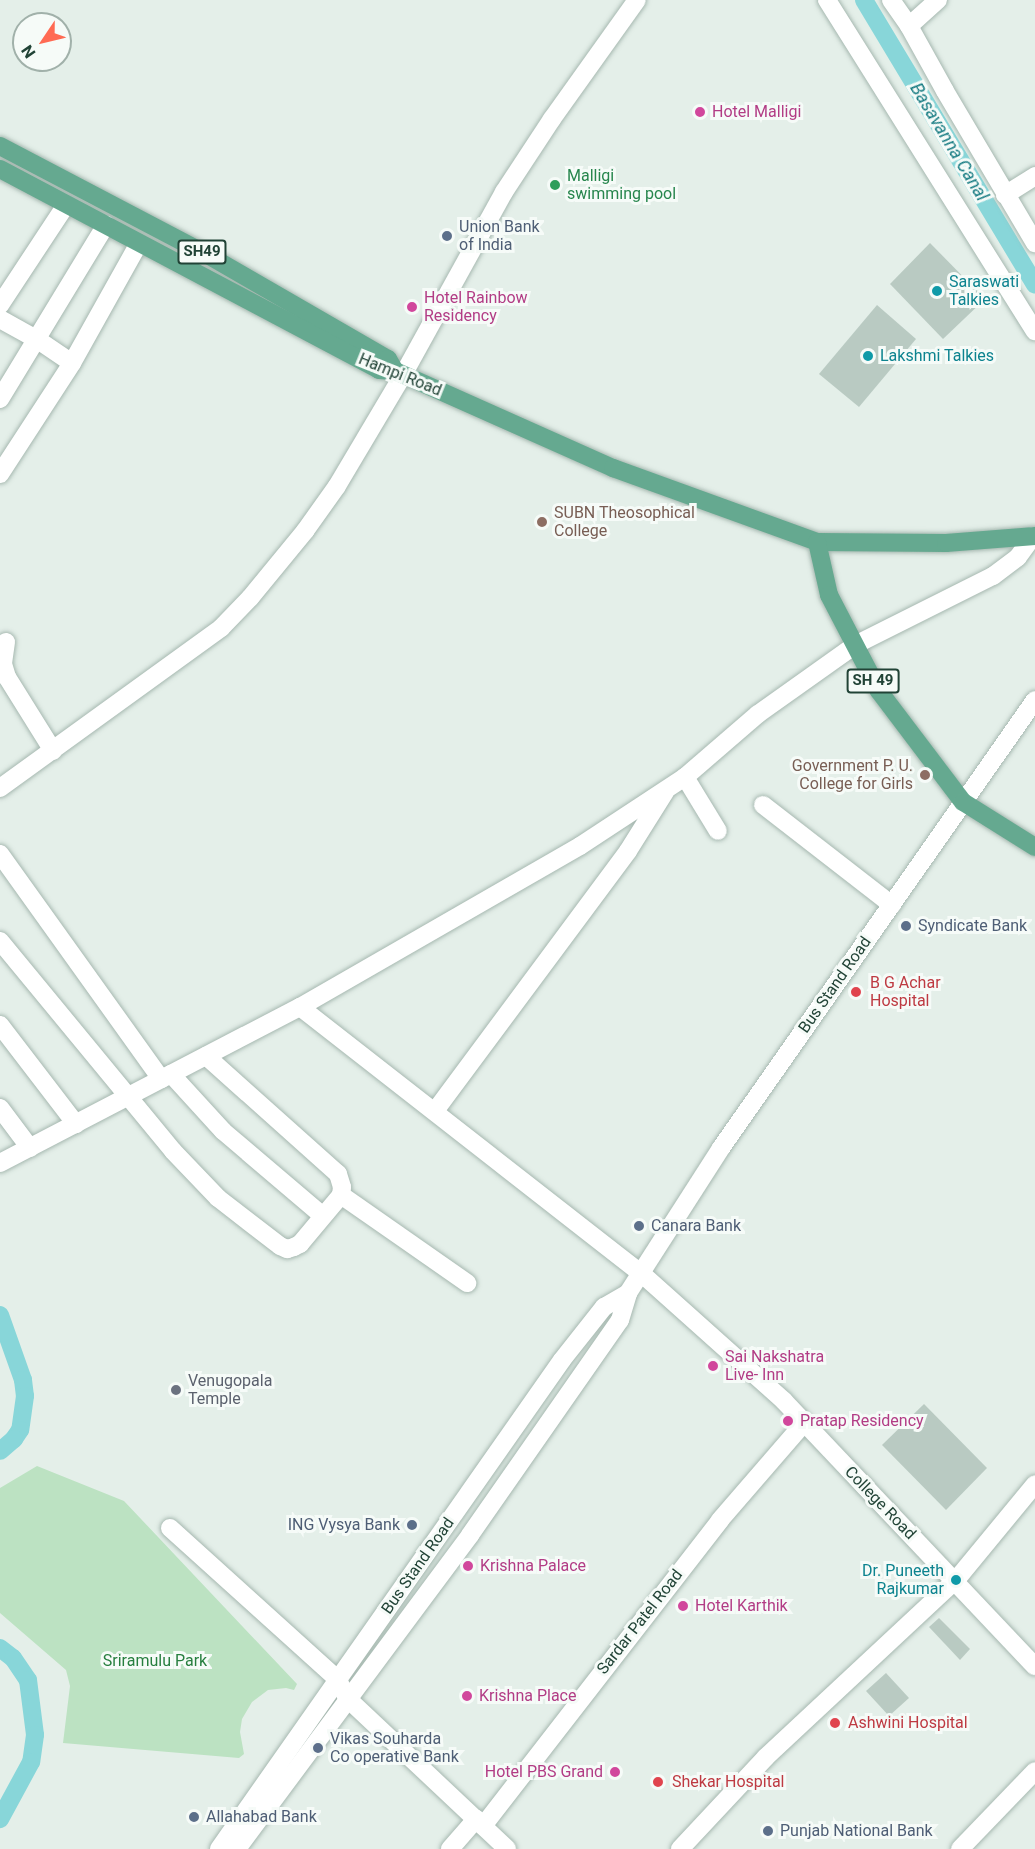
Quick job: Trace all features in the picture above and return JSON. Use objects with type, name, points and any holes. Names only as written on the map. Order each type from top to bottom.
[{"type":"main road","name":"SH49","points":[[0,146],[206,254],[388,359],[399,373]]},
{"type":"main road","name":"Hampi Road","points":[[0,169],[379,370],[399,373],[613,468],[817,542],[946,543],[1034,536]]},
{"type":"main road","name":"SH 49","points":[[817,542],[829,595],[879,691],[963,802]]},
{"type":"main road","points":[[963,802],[1035,847]]},
{"type":"street","points":[[0,788],[221,628],[250,598],[305,531],[337,486],[399,373],[504,192],[552,119],[637,0]]},
{"type":"street","points":[[828,0],[1035,331]]},
{"type":"street","points":[[891,0],[909,26],[1005,195],[1035,243]]},
{"type":"street","points":[[909,26],[939,0]]},
{"type":"street","points":[[1005,195],[1035,176]]},
{"type":"street","points":[[0,305],[66,205]]},
{"type":"street","points":[[0,399],[106,225]]},
{"type":"street","points":[[0,474],[72,363],[139,243]]},
{"type":"street","points":[[0,319],[38,340],[72,363]]},
{"type":"street","points":[[0,1163],[300,1007],[580,846],[685,777],[758,714],[855,645],[993,576],[1018,557],[1034,536]]},
{"type":"street","points":[[6,642],[3,664],[7,677],[53,751]]},
{"type":"street","name":"Bus Stand Road","points":[[237,1849],[470,1535],[620,1320],[628,1293],[721,1148],[1035,700]]},
{"type":"street","points":[[685,777],[718,831]]},
{"type":"street","points":[[435,1112],[628,851],[668,788]]},
{"type":"street","points":[[763,805],[892,904]]},
{"type":"street","points":[[616,822],[628,851]]},
{"type":"street","points":[[0,854],[166,1077],[223,1131],[323,1216]]},
{"type":"street","points":[[0,941],[127,1097],[218,1198],[280,1246],[287,1249],[300,1244],[341,1195],[340,1181],[329,1164],[206,1056]]},
{"type":"street","points":[[300,1007],[641,1273]]},
{"type":"street","points":[[0,1025],[76,1124]]},
{"type":"street","points":[[0,1108],[30,1148]]},
{"type":"street","points":[[341,1195],[467,1283]]},
{"type":"street","name":"College Road","points":[[641,1273],[722,1344],[804,1423],[863,1487],[956,1580],[1035,1666]]},
{"type":"street","name":"Bus Stand Road","points":[[219,1849],[562,1360],[604,1307],[628,1293]]},
{"type":"street","name":"Sardar Patel Road","points":[[450,1849],[479,1823],[714,1529],[804,1423]]},
{"type":"street","points":[[680,1849],[766,1757],[956,1580],[1035,1484]]},
{"type":"street","points":[[170,1528],[338,1680],[347,1698],[507,1849]]},
{"type":"street","points":[[960,1849],[1035,1771]]},
{"type":"green space","name":"Sriramulu Park","points":[[37,1466],[124,1501],[297,1684],[294,1690],[286,1688],[268,1690],[252,1702],[242,1719],[240,1732],[244,1754],[239,1758],[63,1743],[70,1686],[66,1670],[0,1613],[0,1488]]},
{"type":"building","name":"Saraswati Talkies","points":[[930,243],[985,299],[943,339],[890,284]]},
{"type":"building","name":"Lakshmi Talkies","points":[[877,305],[916,339],[859,407],[819,374]]},
{"type":"building","points":[[924,1404],[987,1468],[946,1510],[882,1445]]},
{"type":"building","points":[[939,1618],[970,1649],[960,1660],[929,1627]]},
{"type":"building","points":[[886,1673],[909,1698],[889,1716],[866,1691]]},
{"type":"waterway","name":"Basavanna Canal","points":[[864,0],[1035,285]]},
{"type":"waterway","points":[[0,1315],[23,1380],[25,1396],[20,1430],[14,1439],[0,1451]]},
{"type":"waterway","points":[[0,1648],[13,1658],[28,1680],[35,1735],[31,1762],[0,1819]]},
{"type":"place","name":"Hotel Malligi","points":[[700,112]]},
{"type":"place","name":"Malligi swimming pool","points":[[555,185]]},
{"type":"place","name":"Union Bank of India","points":[[447,236]]},
{"type":"place","name":"Saraswati Talkies","points":[[937,291]]},
{"type":"place","name":"Hotel Rainbow Residency","points":[[412,307]]},
{"type":"place","name":"Lakshmi Talkies","points":[[868,356]]},
{"type":"place","name":"SUBN Theosophical College","points":[[542,522]]},
{"type":"place","name":"Government P. U. College for Girls","points":[[925,775]]},
{"type":"place","name":"Syndicate Bank","points":[[906,926]]},
{"type":"place","name":"B G Achar Hospital","points":[[856,992]]},
{"type":"place","name":"Canara Bank","points":[[639,1226]]},
{"type":"place","name":"Sai Nakshatra Live- Inn","points":[[713,1366]]},
{"type":"place","name":"Venugopala Temple","points":[[176,1390]]},
{"type":"place","name":"Pratap Residency","points":[[788,1421]]},
{"type":"place","name":"ING Vysya Bank","points":[[412,1525]]},
{"type":"place","name":"Krishna Palace","points":[[468,1566]]},
{"type":"place","name":"Dr. Puneeth Rajkumar","points":[[956,1580]]},
{"type":"place","name":"Hotel Karthik","points":[[683,1606]]},
{"type":"place","name":"Krishna Place","points":[[467,1696]]},
{"type":"place","name":"Ashwini Hospital","points":[[835,1723]]},
{"type":"place","name":"Vikas Souharda Co operative Bank","points":[[318,1748]]},
{"type":"place","name":"Hotel PBS Grand","points":[[615,1772]]},
{"type":"place","name":"Shekar Hospital","points":[[658,1782]]},
{"type":"place","name":"Allahabad Bank","points":[[194,1817]]},
{"type":"place","name":"Punjab National Bank","points":[[768,1831]]}]
